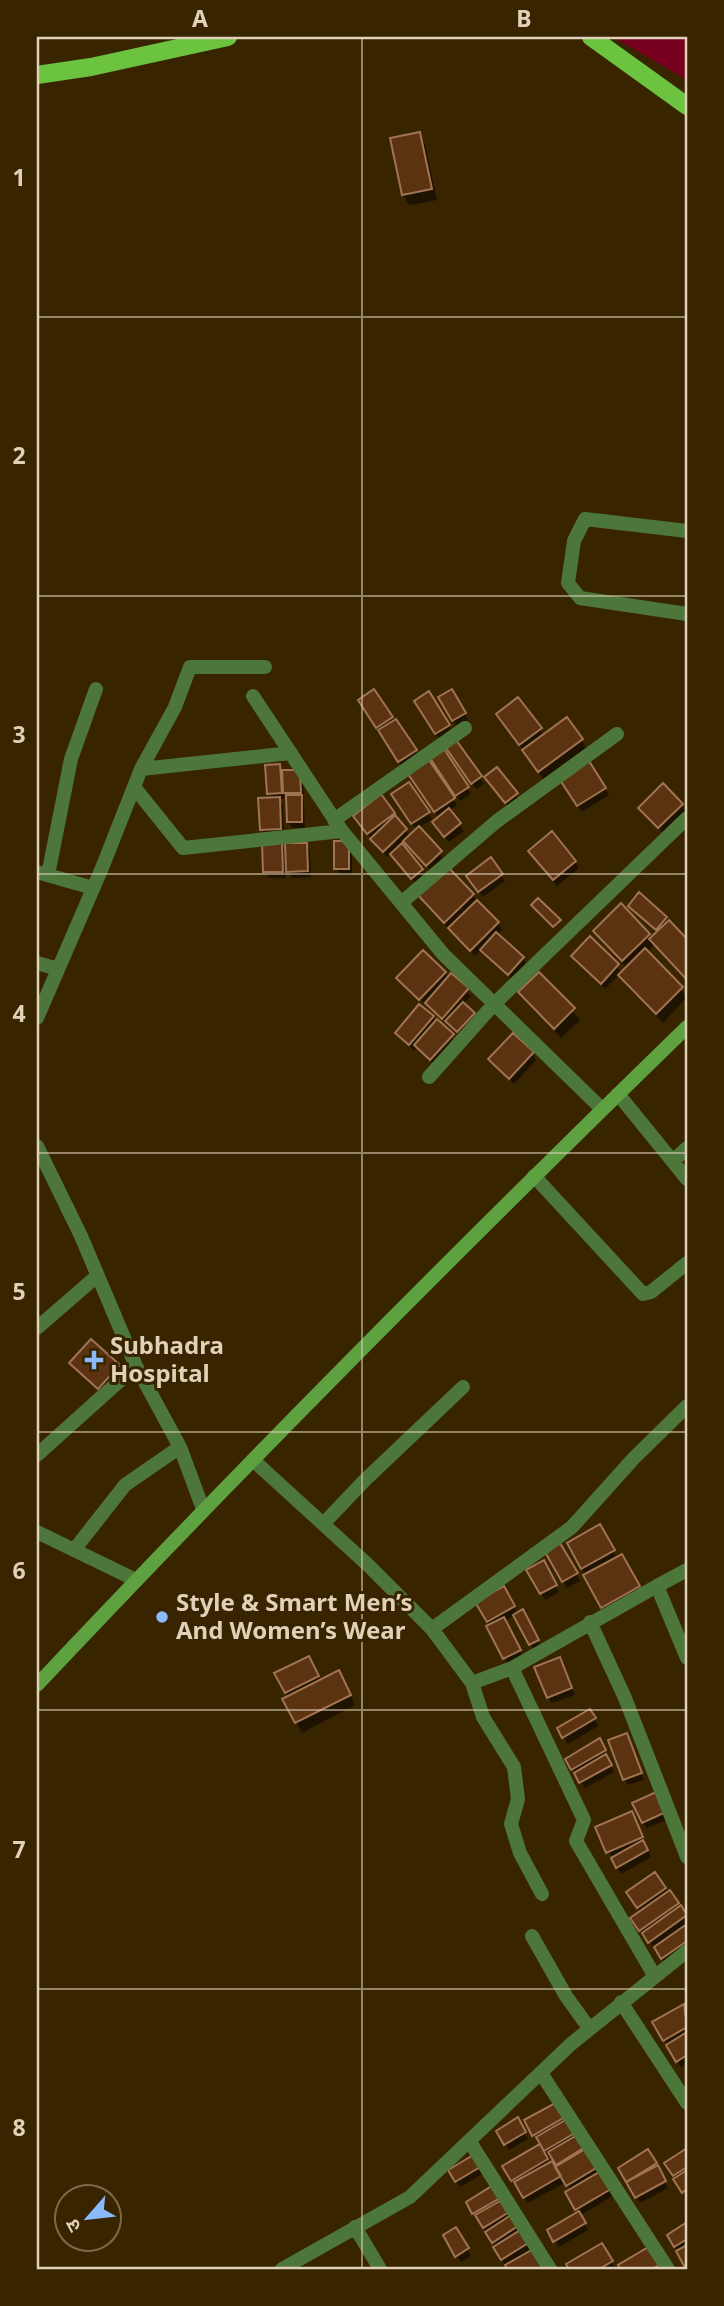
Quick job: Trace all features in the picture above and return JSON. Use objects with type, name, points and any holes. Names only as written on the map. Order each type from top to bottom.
[{"type":"main road","points":[[37,75],[91,67],[228,37]]},
{"type":"main road","points":[[591,37],[687,106]]},
{"type":"main road","points":[[37,1685],[202,1509],[534,1176],[687,1027]]},
{"type":"street","points":[[687,531],[584,519],[574,541],[568,583],[580,598],[687,614]]},
{"type":"street","points":[[37,1018],[141,769],[175,707],[190,667],[265,667]]},
{"type":"street","points":[[93,888],[42,874],[71,759],[96,689]]},
{"type":"street","points":[[253,696],[338,825],[443,954],[602,1109]]},
{"type":"street","points":[[134,788],[183,848],[338,825],[465,728]]},
{"type":"street","points":[[401,903],[497,821],[617,734]]},
{"type":"street","points":[[141,769],[290,753]]},
{"type":"street","points":[[429,1077],[494,1004],[687,818]]},
{"type":"street","points":[[37,963],[58,969]]},
{"type":"street","points":[[618,1094],[687,1179]]},
{"type":"street","points":[[37,1146],[64,1199],[136,1366],[180,1447],[202,1509]]},
{"type":"street","points":[[673,1161],[687,1148]]},
{"type":"street","points":[[534,1176],[643,1294],[651,1293],[687,1263]]},
{"type":"street","points":[[37,1328],[97,1276]]},
{"type":"street","points":[[37,1455],[136,1366]]},
{"type":"street","points":[[323,1524],[463,1387]]},
{"type":"street","points":[[432,1629],[572,1527],[634,1458],[687,1406]]},
{"type":"street","points":[[74,1550],[125,1485],[180,1447]]},
{"type":"street","points":[[253,1460],[432,1629],[472,1683],[483,1717],[513,1767],[518,1799],[511,1824],[520,1853],[542,1894]]},
{"type":"street","points":[[37,1532],[136,1580]]},
{"type":"street","points":[[472,1683],[512,1668],[687,1570]]},
{"type":"street","points":[[657,1586],[687,1658]]},
{"type":"street","points":[[590,1622],[625,1698],[687,1857]]},
{"type":"street","points":[[512,1668],[584,1820],[576,1841],[654,1975]]},
{"type":"street","points":[[532,1936],[566,1996],[589,2028]]},
{"type":"street","points":[[282,2269],[410,2197],[589,2028],[687,1951]]},
{"type":"street","points":[[621,2002],[687,2103]]},
{"type":"street","points":[[541,2073],[668,2269]]},
{"type":"street","points":[[470,2142],[550,2269]]},
{"type":"street","points":[[355,2227],[380,2269]]},
{"type":"shaded area","points":[[613,37],[687,37],[687,80]]},
{"type":"building","points":[[420,132],[432,189],[402,195],[390,138]]},
{"type":"building","points":[[374,689],[393,717],[376,728],[358,700]]},
{"type":"building","points":[[452,689],[466,713],[452,721],[438,697]]},
{"type":"building","points":[[429,691],[450,725],[435,734],[414,701]]},
{"type":"building","points":[[518,697],[542,728],[519,745],[496,714]]},
{"type":"building","points":[[567,717],[583,739],[538,772],[522,750]]},
{"type":"building","points":[[396,719],[417,750],[398,762],[378,730]]},
{"type":"building","points":[[456,740],[482,776],[471,784],[446,748]]},
{"type":"building","points":[[444,749],[469,787],[455,796],[430,758]]},
{"type":"building","points":[[429,760],[455,798],[434,812],[408,774]]},
{"type":"building","points":[[589,761],[606,788],[577,806],[560,780]]},
{"type":"building","points":[[280,764],[282,793],[267,794],[265,765]]},
{"type":"building","points":[[497,767],[518,793],[505,803],[484,777]]},
{"type":"building","points":[[282,770],[300,770],[301,793],[283,793]]},
{"type":"building","points":[[409,782],[430,812],[411,824],[391,794]]},
{"type":"building","points":[[663,783],[683,804],[658,828],[638,808]]},
{"type":"building","points":[[381,794],[395,813],[367,834],[353,816]]},
{"type":"building","points":[[286,795],[302,795],[302,822],[287,822]]},
{"type":"building","points":[[280,797],[281,829],[260,830],[258,798]]},
{"type":"building","points":[[449,808],[461,823],[444,837],[432,822]]},
{"type":"building","points":[[395,815],[407,829],[383,852],[370,839]]},
{"type":"building","points":[[419,826],[442,851],[426,866],[403,841]]},
{"type":"building","points":[[552,831],[576,861],[553,880],[528,851]]},
{"type":"building","points":[[334,841],[349,841],[349,869],[334,869]]},
{"type":"building","points":[[282,842],[283,872],[263,872],[262,843]]},
{"type":"building","points":[[285,843],[307,843],[308,871],[286,872]]},
{"type":"building","points":[[402,843],[423,869],[411,879],[390,854]]},
{"type":"building","points":[[491,857],[503,874],[478,892],[466,876]]},
{"type":"building","points":[[447,866],[474,894],[444,923],[417,894]]},
{"type":"building","points":[[639,892],[667,917],[656,930],[628,906]]},
{"type":"building","points":[[538,898],[561,920],[553,927],[531,905]]},
{"type":"building","points":[[477,900],[499,922],[470,951],[448,928]]},
{"type":"building","points":[[621,903],[650,934],[622,961],[593,931]]},
{"type":"building","points":[[669,920],[687,939],[687,980],[649,939]]},
{"type":"building","points":[[496,932],[524,957],[508,975],[480,950]]},
{"type":"building","points":[[590,936],[619,964],[601,984],[571,956]]},
{"type":"building","points":[[645,948],[683,987],[656,1014],[618,975]]},
{"type":"building","points":[[423,950],[446,972],[419,1000],[396,978]]},
{"type":"building","points":[[539,972],[575,1008],[554,1029],[518,992]]},
{"type":"building","points":[[451,973],[469,988],[442,1019],[425,1003]]},
{"type":"building","points":[[463,1002],[475,1013],[457,1032],[445,1021]]},
{"type":"building","points":[[419,1004],[434,1016],[409,1045],[395,1033]]},
{"type":"building","points":[[437,1019],[454,1034],[430,1060],[414,1045]]},
{"type":"building","points":[[513,1033],[534,1052],[509,1079],[488,1059]]},
{"type":"building","points":[[91,1339],[120,1365],[98,1389],[69,1363]]},
{"type":"building","points":[[600,1524],[615,1550],[581,1569],[567,1543]]},
{"type":"building","points":[[560,1543],[578,1573],[562,1582],[545,1552]]},
{"type":"building","points":[[622,1554],[640,1586],[601,1608],[583,1575]]},
{"type":"building","points":[[544,1560],[557,1585],[540,1594],[526,1570]]},
{"type":"building","points":[[504,1586],[515,1606],[487,1622],[475,1602]]},
{"type":"building","points":[[523,1609],[539,1640],[529,1645],[513,1615]]},
{"type":"building","points":[[504,1617],[521,1650],[503,1659],[486,1626]]},
{"type":"building","points":[[309,1656],[319,1676],[285,1693],[274,1673]]},
{"type":"building","points":[[560,1657],[572,1688],[547,1698],[534,1667]]},
{"type":"building","points":[[339,1670],[351,1695],[295,1723],[282,1699]]},
{"type":"building","points":[[590,1709],[596,1718],[562,1738],[557,1728]]},
{"type":"building","points":[[627,1733],[642,1773],[623,1780],[608,1740]]},
{"type":"building","points":[[600,1738],[606,1750],[571,1770],[565,1759]]},
{"type":"building","points":[[606,1754],[612,1765],[579,1783],[574,1773]]},
{"type":"building","points":[[656,1792],[666,1812],[642,1823],[632,1803]]},
{"type":"building","points":[[632,1811],[643,1837],[606,1853],[595,1827]]},
{"type":"building","points":[[643,1840],[648,1850],[616,1868],[611,1858]]},
{"type":"building","points":[[655,1872],[666,1888],[637,1908],[626,1892]]},
{"type":"building","points":[[670,1890],[679,1903],[639,1931],[630,1918]]},
{"type":"building","points":[[681,1905],[687,1915],[648,1943],[642,1933]]},
{"type":"building","points":[[687,1924],[687,1941],[661,1959],[654,1947]]},
{"type":"building","points":[[684,2004],[687,2027],[663,2041],[652,2022]]},
{"type":"building","points":[[687,2032],[687,2055],[676,2062],[666,2045]]},
{"type":"building","points":[[557,2102],[565,2117],[532,2136],[524,2120]]},
{"type":"building","points":[[518,2117],[526,2132],[504,2145],[496,2131]]},
{"type":"building","points":[[567,2119],[575,2133],[544,2151],[536,2137]]},
{"type":"building","points":[[577,2135],[585,2147],[556,2165],[548,2152]]},
{"type":"building","points":[[540,2144],[548,2159],[511,2181],[502,2166]]},
{"type":"building","points":[[587,2148],[598,2167],[566,2186],[555,2167]]},
{"type":"building","points":[[687,2148],[687,2167],[673,2176],[664,2163]]},
{"type":"building","points":[[648,2149],[657,2163],[626,2182],[618,2168]]},
{"type":"building","points":[[475,2154],[482,2166],[455,2182],[448,2170]]},
{"type":"building","points":[[552,2161],[561,2176],[523,2198],[514,2182]]},
{"type":"building","points":[[658,2165],[666,2181],[635,2198],[626,2182]]},
{"type":"building","points":[[687,2170],[687,2189],[682,2193],[673,2179]]},
{"type":"building","points":[[601,2171],[611,2189],[575,2210],[565,2192]]},
{"type":"building","points":[[495,2184],[502,2197],[472,2214],[466,2202]]},
{"type":"building","points":[[502,2200],[509,2212],[483,2228],[475,2215]]},
{"type":"building","points":[[579,2211],[586,2223],[553,2242],[547,2230]]},
{"type":"building","points":[[511,2215],[518,2226],[492,2243],[485,2232]]},
{"type":"building","points":[[687,2222],[687,2239],[674,2247],[667,2235]]},
{"type":"building","points":[[456,2227],[469,2248],[455,2257],[443,2235]]},
{"type":"building","points":[[522,2229],[530,2242],[501,2260],[493,2247]]},
{"type":"building","points":[[602,2243],[613,2261],[599,2269],[569,2269],[566,2264]]},
{"type":"building","points":[[687,2245],[687,2264],[684,2266],[676,2251]]},
{"type":"building","points":[[650,2246],[661,2264],[652,2269],[620,2269],[618,2265]]},
{"type":"building","points":[[535,2248],[547,2269],[508,2269],[505,2265]]},
{"type":"place","name":"Subhadra Hospital","points":[[94,1360]]},
{"type":"place","name":"Style & Smart Men’s And Women’s Wear","points":[[162,1617]]}]
